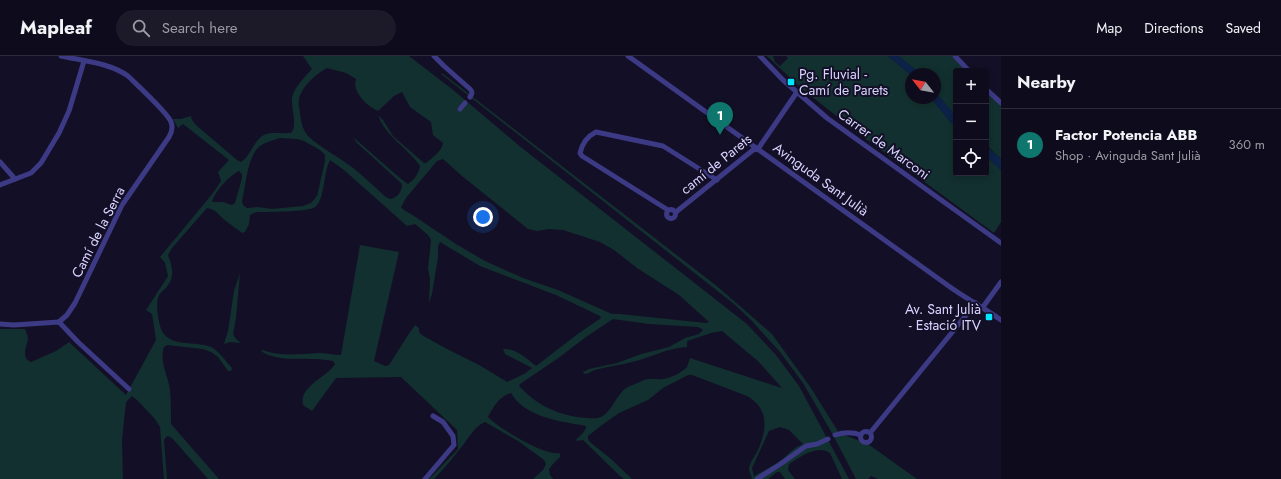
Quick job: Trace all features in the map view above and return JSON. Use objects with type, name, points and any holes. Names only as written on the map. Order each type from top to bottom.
[{"type":"street","name":"Camí de la Serra","points":[[59,322],[67,315],[75,303],[122,205],[172,132],[169,118],[128,76],[114,68],[61,56]]},
{"type":"street","points":[[434,56],[472,91],[470,97]]},
{"type":"street","name":"Avinguda Sant Julià","points":[[628,56],[950,287],[1001,320]]},
{"type":"street","name":"Carrer de Marconi","points":[[760,56],[797,92],[845,131],[1001,243]]},
{"type":"street","points":[[955,56],[966,68]]},
{"type":"street","points":[[0,185],[31,172],[36,168],[49,150],[69,111],[84,61]]},
{"type":"street","points":[[989,91],[1001,103]]},
{"type":"street","name":"camí de Parets","points":[[676,212],[752,151],[758,149],[797,92]]},
{"type":"street","points":[[460,109],[465,103]]},
{"type":"street","points":[[668,210],[667,215],[671,218],[675,217],[676,212],[672,209],[668,210],[582,156],[580,153],[581,148],[588,138],[596,132],[663,146],[717,180]]},
{"type":"street","points":[[0,162],[15,179]]},
{"type":"street","points":[[983,307],[1001,282]]},
{"type":"street","points":[[870,433],[976,303]]},
{"type":"street","points":[[0,324],[14,325],[59,322],[78,342],[129,389]]},
{"type":"street","points":[[425,479],[454,445],[453,436],[443,422],[434,416]]},
{"type":"street","points":[[835,435],[843,432],[861,435],[865,432],[870,433]]},
{"type":"street","points":[[861,435],[864,442],[868,442],[872,439],[872,435],[870,433]]},
{"type":"street","points":[[757,479],[806,446],[817,444],[828,439]]},
{"type":"green space","points":[[303,56],[409,56],[452,89],[522,148],[747,324],[776,355],[799,386],[849,479],[842,479],[830,453],[820,450],[809,452],[789,464],[788,470],[795,479],[785,479],[780,472],[777,472],[768,479],[751,479],[749,467],[757,452],[763,436],[764,428],[763,414],[760,407],[747,396],[692,375],[688,375],[663,388],[648,400],[619,413],[588,436],[590,442],[632,479],[624,479],[620,476],[583,440],[575,441],[584,432],[586,426],[555,420],[534,413],[525,408],[511,393],[500,399],[488,417],[522,441],[553,453],[560,453],[560,457],[549,469],[550,475],[553,479],[533,479],[543,470],[546,464],[544,460],[518,441],[485,422],[474,430],[434,479],[429,479],[458,449],[457,430],[401,377],[336,378],[312,411],[303,405],[305,393],[308,388],[332,368],[335,364],[333,361],[286,359],[268,355],[261,351],[263,350],[276,354],[319,353],[341,355],[360,245],[399,252],[374,361],[385,366],[389,365],[415,325],[419,328],[419,332],[422,335],[479,365],[507,382],[524,374],[532,368],[505,354],[503,349],[517,352],[536,366],[601,318],[600,316],[556,295],[480,266],[440,242],[438,246],[438,257],[432,294],[429,303],[430,279],[428,269],[431,240],[428,235],[415,224],[407,226],[344,170],[330,160],[321,197],[319,203],[315,207],[296,211],[256,212],[250,215],[249,224],[245,232],[242,233],[215,211],[207,208],[172,248],[168,255],[172,269],[172,277],[158,298],[157,305],[160,326],[169,338],[175,341],[206,345],[213,348],[232,368],[231,371],[228,371],[218,357],[203,349],[167,345],[164,347],[164,368],[170,390],[171,424],[219,479],[208,479],[173,439],[168,436],[164,440],[167,479],[164,479],[160,427],[155,419],[132,396],[126,402],[122,440],[123,479],[0,479],[0,329],[25,329],[28,339],[25,355],[31,362],[56,351],[69,342],[126,395],[156,340],[152,314],[146,310],[168,276],[165,263],[160,257],[213,193],[221,181],[218,172],[229,160],[183,124],[178,128],[173,119],[181,119],[191,116],[196,125],[241,162],[247,157],[256,143],[264,135],[272,133],[291,133],[294,126],[292,102],[293,94],[300,82],[312,69]],"holes":[[[327,68],[346,73],[356,79],[356,88],[362,99],[378,111],[394,96],[402,92],[410,107],[431,122],[433,135],[443,143],[441,149],[426,163],[424,163],[393,136],[378,115],[391,136],[420,166],[416,176],[408,184],[353,137],[357,143],[402,184],[399,194],[395,197],[390,199],[386,197],[344,161],[318,145],[305,132],[301,120],[299,99],[306,85]],[[280,138],[297,139],[304,141],[320,150],[325,155],[317,196],[311,203],[303,206],[272,209],[258,207],[247,208],[243,205],[242,201],[252,157],[260,146]],[[443,159],[528,229],[537,231],[549,229],[563,230],[600,242],[614,250],[637,268],[679,295],[709,322],[706,323],[612,314],[558,290],[523,278],[485,261],[456,244],[401,207],[406,198],[437,161]],[[239,171],[242,174],[235,203],[232,205],[223,202],[213,202],[212,201],[216,192],[231,176]],[[613,319],[649,324],[698,327],[703,330],[699,334],[685,338],[669,347],[641,354],[617,363],[589,369],[583,372],[584,374],[587,374],[594,370],[626,364],[673,349],[687,347],[687,341],[722,331],[759,362],[782,388],[690,358],[687,367],[676,375],[663,379],[644,380],[625,389],[621,392],[609,410],[601,417],[576,417],[558,412],[542,405],[519,386]],[[780,427],[789,430],[803,444],[795,448],[778,463],[754,476],[752,468],[769,431]]]},
{"type":"green space","points":[[767,56],[773,56],[775,62],[780,66],[788,58],[786,56],[888,56],[905,70],[905,104],[936,104],[953,125],[953,176],[989,176],[989,159],[1001,170],[1001,222],[994,233],[866,139],[802,89]]},
{"type":"green space","points":[[898,56],[952,56],[963,68],[953,68],[953,113],[941,99],[941,68],[913,68]]},
{"type":"green space","points":[[442,73],[718,287],[772,334],[811,388],[839,433],[868,444],[917,479],[878,479],[871,476],[868,479],[856,479],[803,383],[780,352],[750,319],[734,304],[441,74]]},
{"type":"green space","points":[[989,94],[1001,105],[1001,159],[989,148]]},
{"type":"green space","points":[[240,273],[233,334],[241,343],[230,342],[224,344],[228,331],[234,291]]},
{"type":"water","points":[[888,56],[898,56],[913,68],[905,68],[905,70]]},
{"type":"water","points":[[941,99],[953,113],[953,125],[936,104],[941,104]]},
{"type":"water","points":[[989,149],[1001,159],[1001,170],[989,159]]},
{"type":"place","name":"Pg. Fluvial - Camí de Parets","points":[[791,82]]},
{"type":"place","name":"Factor Potencia ABB","points":[[720,135]]},
{"type":"place","name":"Av. Sant Julià - Estació ITV","points":[[989,317]]}]
